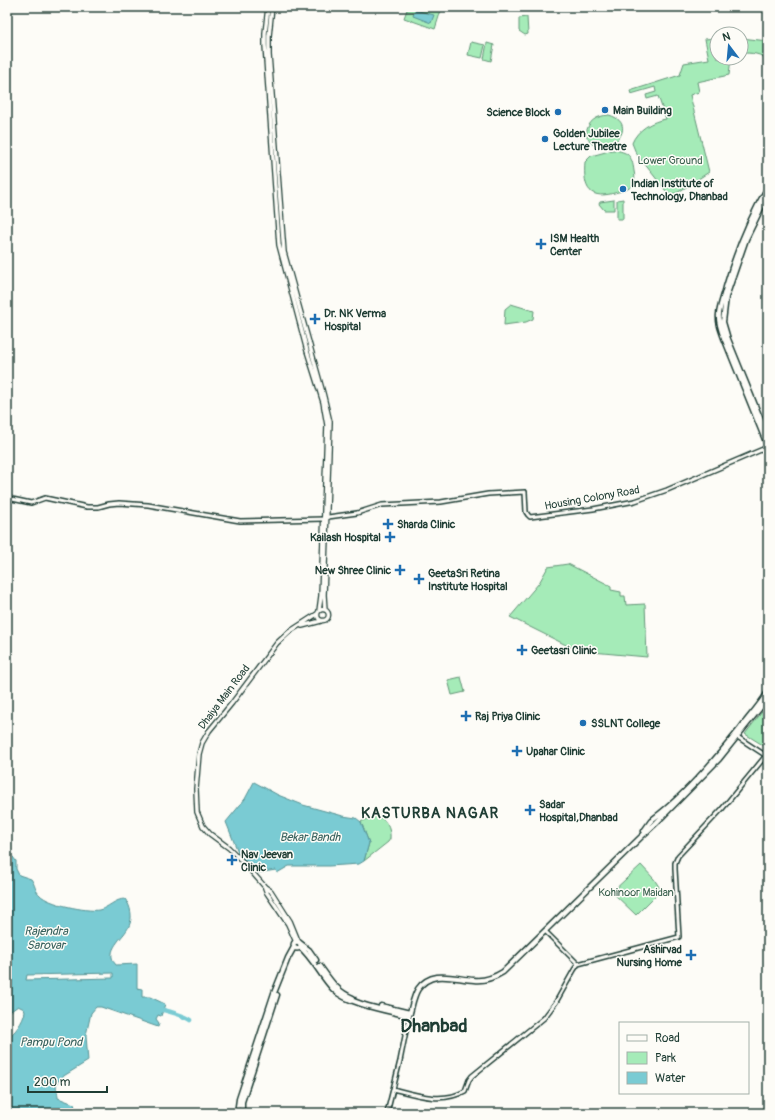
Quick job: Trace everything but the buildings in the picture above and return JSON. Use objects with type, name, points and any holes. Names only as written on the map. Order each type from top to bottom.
[{"type":"highway","points":[[768,187],[737,251],[719,314],[720,327],[724,338],[768,447]]},
{"type":"highway","points":[[768,194],[739,256],[726,297],[723,316],[725,332],[768,437]]},
{"type":"highway","points":[[736,736],[768,692]]},
{"type":"highway","points":[[410,1015],[417,992],[429,980],[446,976],[480,980],[499,974],[512,965],[654,822],[709,770],[768,698]]},
{"type":"highway","points":[[237,1113],[239,1099],[272,999],[288,958],[298,945]]},
{"type":"highway","points":[[244,1113],[242,1110],[242,1102],[276,995],[298,945]]},
{"type":"highway","name":"Dhaiya Main Road","points":[[298,945],[308,954],[327,981],[339,994],[353,1001],[410,1015]]},
{"type":"main road","points":[[268,7],[266,50],[280,245],[323,402],[327,425],[324,595],[325,610],[328,616],[324,620],[298,627]]},
{"type":"main road","points":[[268,22],[272,7]]},
{"type":"main road","points":[[324,620],[319,619],[318,612],[321,596],[326,518]]},
{"type":"main road","points":[[318,612],[325,610]]},
{"type":"main road","name":"Dhaiya Main Road","points":[[298,945],[288,924],[267,893],[265,887],[229,848],[210,834],[200,821],[195,798],[199,754],[202,743],[209,731],[232,703],[271,649],[285,635],[318,612]]},
{"type":"street","name":"Housing Colony Road","points":[[326,518],[357,513],[382,505],[441,502],[488,494],[525,492],[526,512],[530,517],[625,504],[667,490],[768,447]]},
{"type":"street","points":[[7,493],[12,499],[31,503],[45,498],[87,507],[98,507],[119,503],[148,505],[240,522],[326,518]]},
{"type":"street","points":[[393,1089],[419,1096],[436,1098],[453,1096],[465,1091],[472,1076],[544,1018],[556,1002],[578,964],[679,937],[675,869],[676,861],[767,755],[736,736]]},
{"type":"street","points":[[545,931],[578,964]]},
{"type":"street","points":[[387,1113],[410,1015]]},
{"type":"green space","points":[[408,7],[442,7],[435,29],[404,18]]},
{"type":"green space","points":[[527,17],[528,34],[525,35],[519,31],[519,18]]},
{"type":"green space","points":[[705,39],[709,39],[709,59]]},
{"type":"green space","points":[[749,39],[768,41],[768,61],[765,58],[749,53]]},
{"type":"green space","points":[[471,42],[485,45],[482,58],[468,55]]},
{"type":"green space","points":[[487,43],[494,45],[491,61],[484,59]]},
{"type":"green space","name":"Lower Ground","points":[[709,59],[709,66],[730,66],[729,75],[697,82],[699,92],[690,95],[709,172],[677,193],[671,194],[666,191],[636,153],[632,143],[634,138],[641,130],[650,124],[666,119],[658,96],[647,99],[646,95],[656,92],[655,87],[631,94],[630,91],[680,75],[684,63]]},
{"type":"green space","points":[[609,115],[619,120],[623,127],[621,135],[616,141],[608,146],[599,147],[592,143],[586,134],[587,129],[593,120]]},
{"type":"green space","points":[[613,150],[626,153],[632,161],[635,174],[634,183],[629,188],[622,191],[600,195],[594,194],[587,186],[585,179],[585,162],[591,156]]},
{"type":"green space","points":[[623,199],[623,219],[617,219],[617,200]]},
{"type":"green space","points":[[614,200],[614,210],[604,210],[599,204],[600,202]]},
{"type":"green space","points":[[511,304],[534,311],[533,319],[526,322],[504,325],[505,309]]},
{"type":"green space","points":[[568,564],[611,586],[611,590],[621,592],[621,596],[625,596],[626,605],[645,604],[647,657],[581,651],[510,617],[539,583],[548,567]]},
{"type":"green space","points":[[461,677],[465,692],[452,695],[448,680]]},
{"type":"green space","points":[[768,704],[768,744],[766,747],[745,734]]},
{"type":"green space","points":[[376,815],[383,819],[387,824],[390,831],[390,839],[364,861],[369,843],[361,822],[373,818]]},
{"type":"green space","name":"Kohinoor Maidan","points":[[641,865],[654,879],[661,890],[636,915],[612,892]]},
{"type":"water","points":[[415,10],[434,15],[431,23],[413,16]]},
{"type":"water","name":"Bekar Bandh","points":[[254,782],[278,795],[303,805],[356,818],[361,822],[369,843],[364,861],[359,864],[329,866],[289,866],[277,873],[276,870],[257,873],[237,853],[238,852],[226,822],[245,799]]},
{"type":"water","points":[[7,855],[13,857],[16,861],[16,869],[19,875],[31,879],[38,893],[44,898],[59,904],[86,910],[99,910],[118,900],[125,899],[129,905],[131,919],[126,931],[113,949],[113,960],[116,965],[137,964],[137,988],[142,989],[142,997],[150,997],[165,1004],[161,1016],[158,1015],[156,1019],[159,1023],[158,1027],[101,1007],[96,1007],[91,1013],[86,1035],[88,1061],[62,1077],[56,1085],[58,1098],[74,1104],[77,1113],[7,1113],[7,1038],[18,1027],[25,1012],[24,1009],[18,1006],[11,1011],[7,1011]],"holes":[[[113,973],[113,978],[26,980],[27,975]]]},
{"type":"waterway","points":[[158,1009],[180,1015],[191,1020]]},
{"type":"place","name":"Main Building","points":[[605,110]]},
{"type":"place","name":"Science Block","points":[[558,112]]},
{"type":"place","name":"Golden Jubilee Lecture Theatre","points":[[545,139]]},
{"type":"place","name":"Indian Institute of Technology, Dhanbad","points":[[623,189]]},
{"type":"place","name":"ISM Health Center","points":[[541,244]]},
{"type":"place","name":"Dr. NK Verma Hospital","points":[[315,319]]},
{"type":"place","name":"Sharda Clinic","points":[[388,524]]},
{"type":"place","name":"Kailash Hospital","points":[[390,537]]},
{"type":"place","name":"New Shree Clinic","points":[[400,570]]},
{"type":"place","name":"GeetaSri Retina Institute Hospital","points":[[419,579]]},
{"type":"place","name":"Geetasri Clinic","points":[[522,650]]},
{"type":"place","name":"Raj Priya Clinic","points":[[466,716]]},
{"type":"place","name":"SSLNT College","points":[[583,723]]},
{"type":"place","name":"Upahar Clinic","points":[[517,751]]},
{"type":"place","name":"Sadar Hospital,Dhanbad","points":[[530,810]]},
{"type":"place","name":"Nav Jeevan Clinic","points":[[232,860]]},
{"type":"place","name":"Ashirvad Nursing Home","points":[[691,955]]},
{"type":"district","name":"KASTURBA NAGAR","points":[[430,813]]},
{"type":"district","name":"Dhanbad","points":[[434,1026]]},
{"type":"water label","name":"Rajendra Sarovar","points":[[46,938]]},
{"type":"water label","name":"Pampu Pond","points":[[51,1042]]}]
